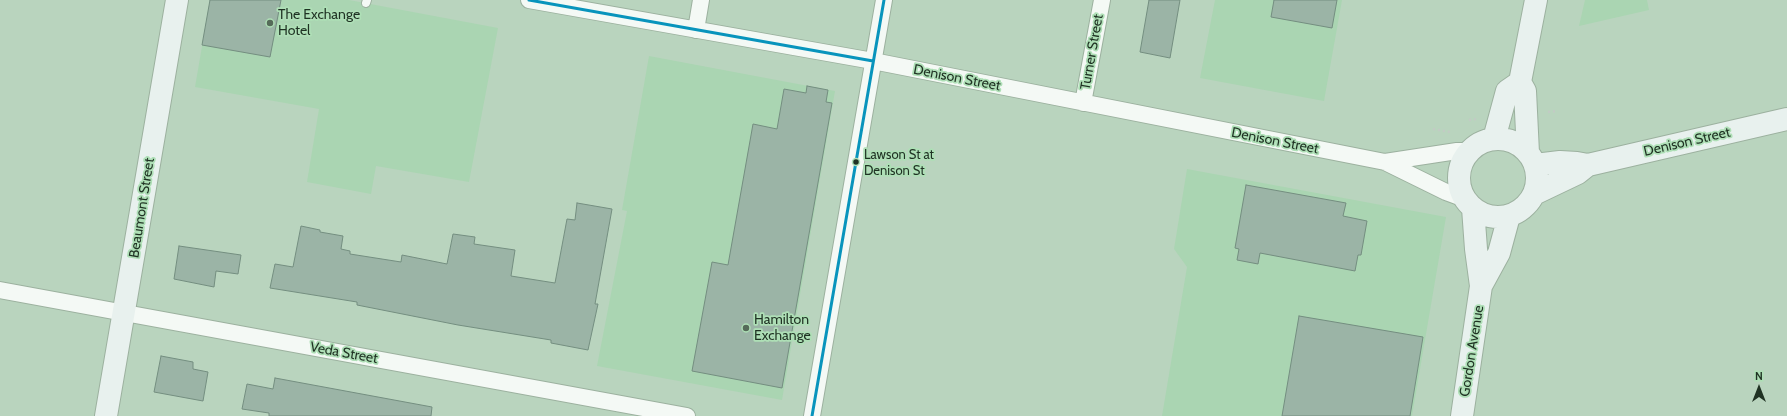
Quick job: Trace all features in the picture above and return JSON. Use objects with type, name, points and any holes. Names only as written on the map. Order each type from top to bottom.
[{"type":"main road","name":"Beaumont Street","points":[[106,416],[177,0]]},
{"type":"main road","points":[[1531,159],[1513,142],[1494,139],[1479,145],[1470,151],[1460,170],[1460,185],[1469,203],[1490,216],[1509,216],[1524,208],[1534,194],[1537,177],[1531,159],[1525,91],[1520,82],[1536,0]]},
{"type":"main road","points":[[1494,139],[1507,91],[1520,82]]},
{"type":"main road","name":"Denison Street","points":[[1531,159],[1588,165],[1787,119]]},
{"type":"main road","name":"Denison Street","points":[[1534,194],[1578,173],[1588,165]]},
{"type":"main road","name":"Gordon Avenue","points":[[1462,416],[1481,286],[1469,203]]},
{"type":"main road","name":"Gordon Avenue","points":[[1481,286],[1499,253],[1509,216]]},
{"type":"street","name":"Denison Street","points":[[529,0],[873,60],[1385,162],[1469,203]]},
{"type":"street","points":[[696,30],[701,0]]},
{"type":"street","points":[[812,416],[884,0]]},
{"type":"street","name":"Turner Street","points":[[1083,103],[1102,0]]},
{"type":"street","name":"Denison Street","points":[[1385,162],[1457,151],[1470,151]]},
{"type":"street","name":"Veda Street","points":[[0,290],[687,416]]},
{"type":"shaded area","points":[[210,0],[349,0],[498,28],[469,182],[376,166],[371,194],[307,182],[319,109],[195,87]]},
{"type":"shaded area","points":[[1215,0],[1342,0],[1324,101],[1200,78]]},
{"type":"shaded area","points":[[1585,0],[1647,0],[1649,10],[1579,26]]},
{"type":"shaded area","points":[[649,56],[835,91],[782,400],[597,366],[627,211],[622,210]]},
{"type":"shaded area","points":[[1187,169],[1446,217],[1412,416],[1162,416],[1187,267],[1174,249]]},
{"type":"building","points":[[210,0],[281,0],[270,57],[202,45]]},
{"type":"building","points":[[1149,0],[1180,0],[1170,58],[1140,52]]},
{"type":"building","points":[[1274,0],[1337,0],[1332,28],[1271,17]]},
{"type":"building","points":[[807,86],[828,90],[826,102],[832,103],[782,388],[692,371],[712,262],[728,265],[753,124],[777,129],[784,89],[806,93]]},
{"type":"building","points":[[1246,185],[1346,203],[1343,216],[1367,221],[1361,255],[1358,255],[1355,271],[1260,253],[1258,264],[1237,260],[1239,249],[1235,248]]},
{"type":"building","points":[[577,203],[612,209],[595,304],[598,304],[588,350],[551,343],[551,340],[458,325],[357,305],[357,302],[270,288],[275,264],[293,267],[301,226],[320,230],[320,232],[343,236],[341,249],[350,251],[350,254],[401,262],[402,255],[447,264],[453,234],[475,237],[474,244],[515,250],[511,276],[555,283],[567,219],[575,220]]},
{"type":"building","points":[[179,246],[241,255],[238,274],[216,271],[214,287],[174,279]]},
{"type":"building","points":[[1299,316],[1423,337],[1410,416],[1282,416]]},
{"type":"building","points":[[161,356],[193,362],[193,369],[208,372],[203,401],[154,392]]},
{"type":"building","points":[[275,378],[432,407],[431,416],[269,416],[269,413],[242,409],[247,384],[273,389]]},
{"type":"transit line","points":[[529,0],[873,61]]},
{"type":"transit line","points":[[812,416],[884,0]]},
{"type":"place","name":"The Exchange Hotel","points":[[270,23]]},
{"type":"place","name":"Lawson St at Denison St","points":[[856,162]]},
{"type":"place","name":"Hamilton Exchange","points":[[746,328]]}]
